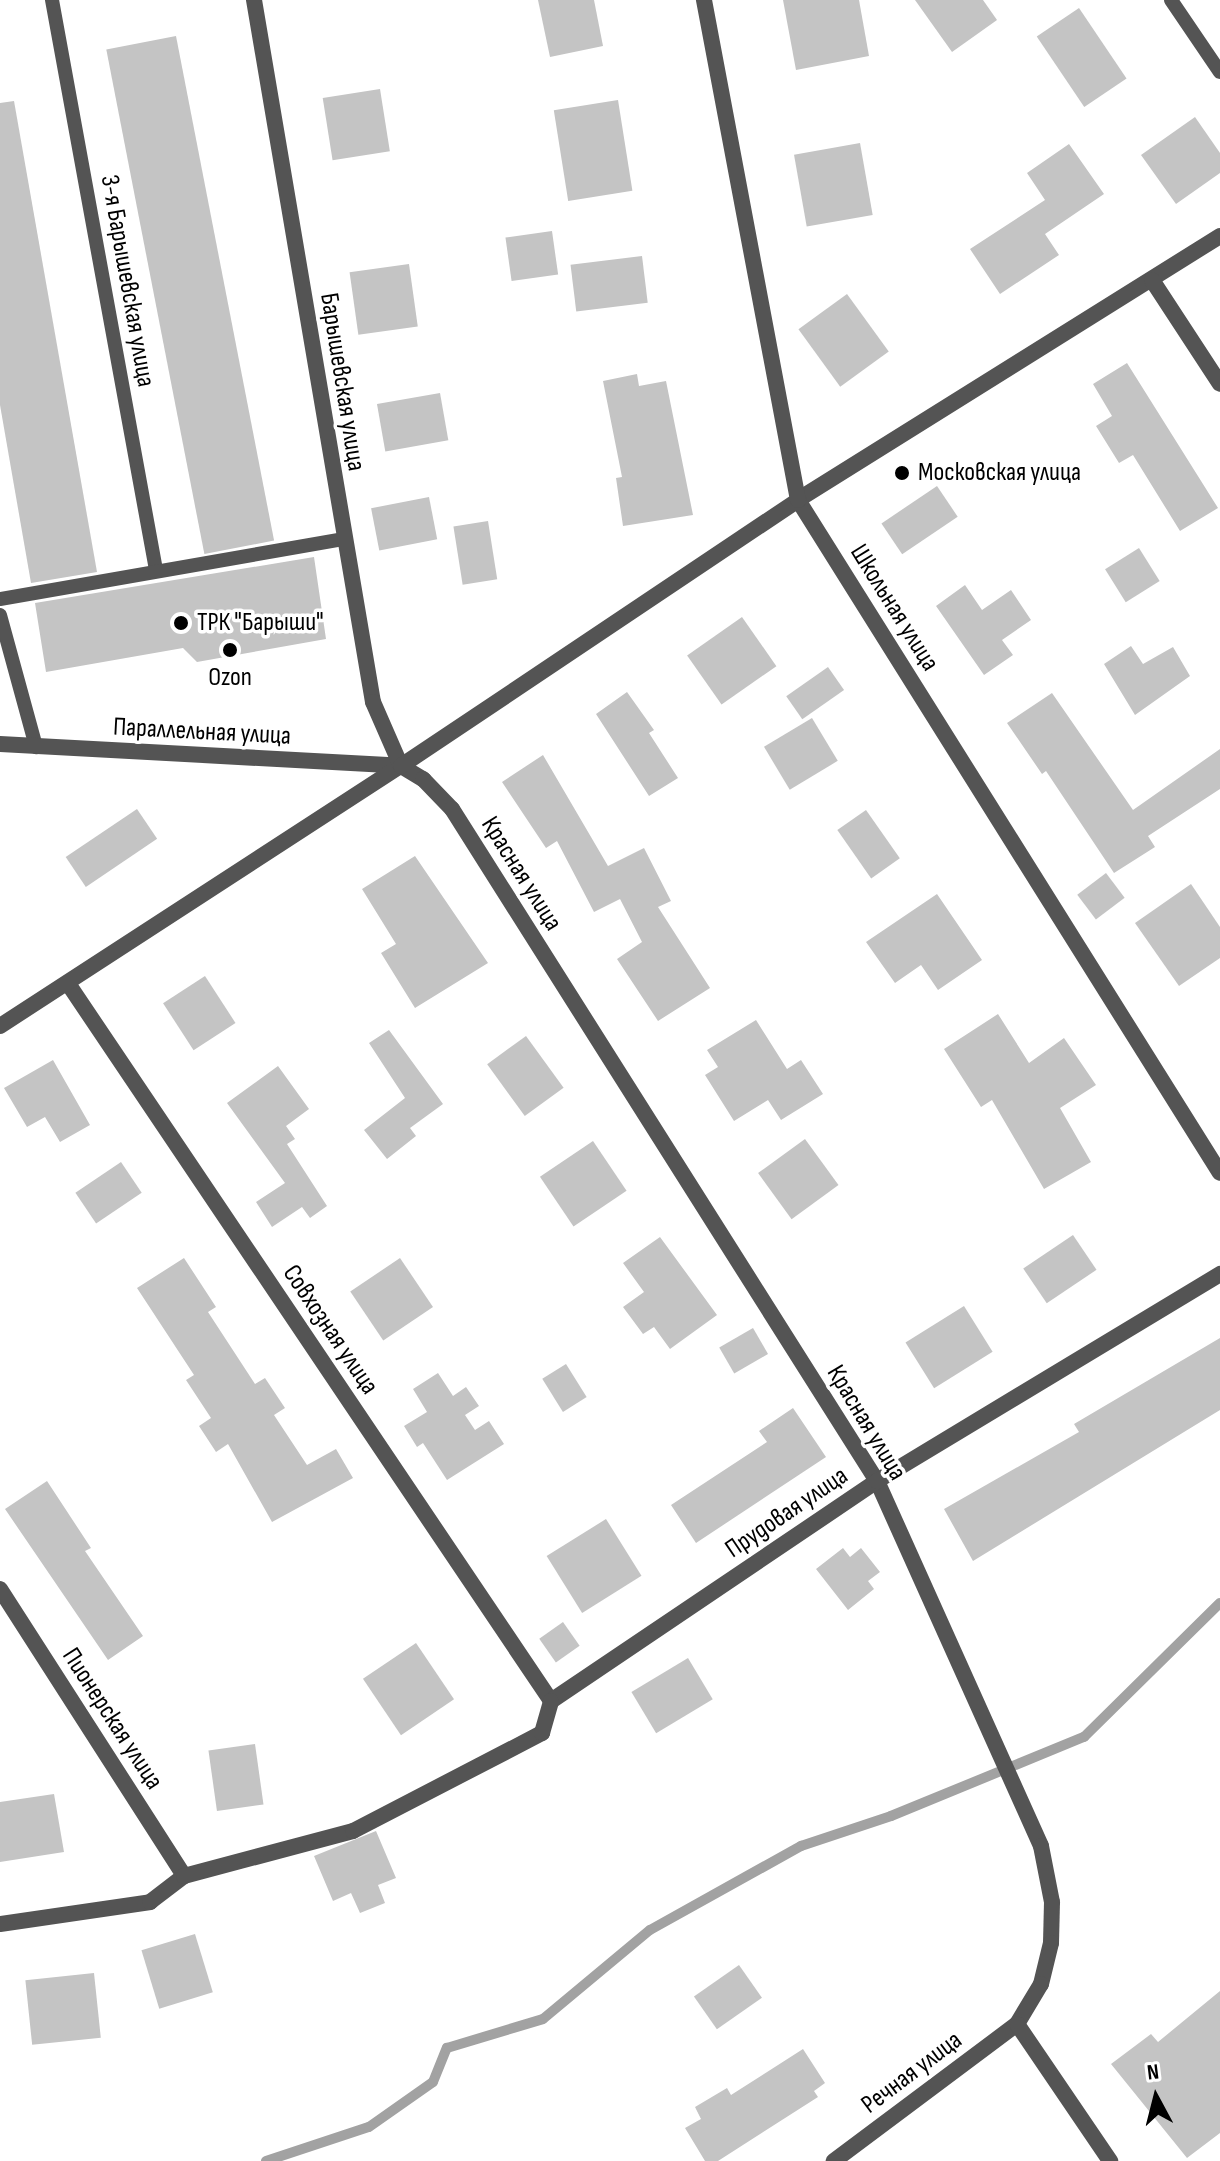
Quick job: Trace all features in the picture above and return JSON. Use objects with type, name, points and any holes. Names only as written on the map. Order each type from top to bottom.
[{"type":"street","name":"Барышевская улица","points":[[254,0],[373,702],[401,766]]},
{"type":"street","name":"Школьная улица","points":[[704,0],[798,500],[1220,1173]]},
{"type":"street","points":[[0,1026],[69,985],[798,500],[1220,236]]},
{"type":"street","points":[[1152,280],[1220,384]]},
{"type":"street","name":"Параллельная улица","points":[[0,744],[401,766]]},
{"type":"street","name":"Красная улица","points":[[401,766],[452,809],[877,1481],[1041,1846],[1052,1902],[1051,1943],[1041,1984],[1017,2024]]},
{"type":"street","name":"Совхозная улица","points":[[69,985],[551,1701]]},
{"type":"street","name":"Прудовая улица","points":[[551,1701],[877,1481],[1220,1274]]},
{"type":"street","name":"Пионерская улица","points":[[0,1589],[184,1876]]},
{"type":"street","points":[[0,1924],[150,1902],[184,1876],[353,1831],[542,1733],[551,1701]]},
{"type":"street","points":[[1017,2024],[1110,2161]]},
{"type":"street","name":"Речная улица","points":[[834,2161],[1017,2024]]},
{"type":"lane","name":"3-я Барышевская улица","points":[[52,0],[156,570]]},
{"type":"lane","points":[[1171,0],[1220,72]]},
{"type":"lane","points":[[0,599],[343,539]]},
{"type":"lane","points":[[0,615],[36,747]]},
{"type":"building","points":[[538,0],[594,0],[603,46],[550,57]]},
{"type":"building","points":[[783,0],[859,0],[869,56],[796,70]]},
{"type":"building","points":[[915,0],[983,0],[997,20],[952,52]]},
{"type":"building","points":[[1079,8],[1127,78],[1084,107],[1037,37]]},
{"type":"building","points":[[176,36],[274,541],[204,554],[106,50]]},
{"type":"building","points":[[380,89],[390,151],[333,160],[323,98]]},
{"type":"building","points":[[618,100],[632,191],[568,201],[554,110]]},
{"type":"building","points":[[14,101],[97,572],[31,583],[0,405],[0,103]]},
{"type":"building","points":[[1195,117],[1220,153],[1220,173],[1176,204],[1141,155]]},
{"type":"building","points":[[860,143],[873,215],[807,227],[794,155]]},
{"type":"building","points":[[1069,144],[1104,194],[1045,234],[1059,255],[1000,294],[970,249],[1045,200],[1027,173]]},
{"type":"building","points":[[552,231],[558,275],[512,281],[505,238]]},
{"type":"building","points":[[642,256],[648,303],[576,311],[571,265]]},
{"type":"building","points":[[409,264],[418,326],[358,335],[350,272]]},
{"type":"building","points":[[847,294],[889,351],[840,387],[798,329]]},
{"type":"building","points":[[1127,363],[1218,508],[1180,531],[1133,455],[1119,463],[1096,426],[1112,416],[1093,384]]},
{"type":"building","points":[[637,374],[639,386],[666,381],[693,515],[623,526],[616,478],[622,477],[603,381]]},
{"type":"building","points":[[440,393],[448,440],[385,451],[377,404]]},
{"type":"building","points":[[937,486],[958,517],[902,554],[881,523]]},
{"type":"building","points":[[429,497],[437,539],[379,550],[371,508]]},
{"type":"building","points":[[488,521],[497,579],[463,585],[453,526]]},
{"type":"building","points":[[1139,548],[1160,581],[1126,602],[1105,569]]},
{"type":"building","name":"ТРК \"Барыши\"","points":[[314,557],[326,639],[197,662],[183,648],[46,672],[35,603]]},
{"type":"building","points":[[965,585],[982,610],[1011,590],[1031,620],[1002,640],[1013,655],[984,675],[936,606]]},
{"type":"building","points":[[742,617],[776,666],[722,705],[687,655]]},
{"type":"building","points":[[1131,646],[1143,664],[1173,647],[1190,676],[1135,715],[1104,664]]},
{"type":"building","points":[[828,667],[844,690],[802,719],[786,696]]},
{"type":"building","points":[[627,692],[654,730],[649,733],[678,778],[649,796],[596,714]]},
{"type":"building","points":[[1052,693],[1133,810],[1220,749],[1220,789],[1148,836],[1155,847],[1114,873],[1046,771],[1042,774],[1007,723]]},
{"type":"building","points":[[812,718],[838,761],[790,790],[764,747]]},
{"type":"building","points":[[543,755],[608,866],[644,848],[671,901],[658,907],[710,988],[658,1021],[617,959],[642,942],[620,899],[594,912],[557,841],[546,848],[502,782]]},
{"type":"building","points":[[137,809],[157,839],[86,887],[66,857]]},
{"type":"building","points":[[866,810],[900,858],[871,878],[837,830]]},
{"type":"building","points":[[415,856],[488,963],[415,1008],[381,953],[396,944],[362,889]]},
{"type":"building","points":[[1106,873],[1125,898],[1096,919],[1077,895]]},
{"type":"building","points":[[1191,884],[1220,927],[1220,958],[1179,986],[1135,923]]},
{"type":"building","points":[[937,894],[982,960],[938,990],[921,965],[895,983],[866,942]]},
{"type":"building","points":[[205,976],[235,1023],[194,1050],[163,1003]]},
{"type":"building","points":[[998,1014],[1029,1063],[1064,1038],[1096,1085],[1060,1108],[1091,1162],[1044,1189],[992,1100],[981,1107],[944,1049]]},
{"type":"building","points":[[756,1020],[787,1069],[801,1060],[823,1094],[781,1120],[768,1100],[734,1121],[705,1075],[718,1067],[707,1050]]},
{"type":"building","points":[[389,1030],[443,1104],[410,1128],[416,1136],[387,1159],[364,1130],[405,1098],[369,1043]]},
{"type":"building","points":[[526,1036],[564,1088],[525,1116],[487,1064]]},
{"type":"building","points":[[53,1060],[90,1125],[60,1142],[45,1117],[27,1127],[4,1088]]},
{"type":"building","points":[[278,1066],[309,1109],[286,1126],[295,1139],[287,1144],[327,1206],[310,1218],[302,1207],[272,1227],[256,1202],[285,1183],[227,1103]]},
{"type":"building","points":[[805,1139],[839,1185],[792,1219],[758,1173]]},
{"type":"building","points":[[593,1141],[627,1191],[573,1227],[540,1177]]},
{"type":"building","points":[[121,1162],[142,1193],[96,1223],[75,1193]]},
{"type":"building","points":[[1073,1235],[1096,1270],[1047,1303],[1023,1269]]},
{"type":"building","points":[[660,1237],[717,1315],[670,1349],[654,1327],[643,1334],[623,1307],[644,1292],[623,1263]]},
{"type":"building","points":[[184,1258],[216,1307],[208,1312],[255,1384],[265,1378],[285,1408],[274,1415],[307,1465],[336,1449],[353,1478],[272,1522],[228,1444],[216,1452],[199,1426],[211,1418],[186,1380],[194,1375],[137,1288]]},
{"type":"building","points":[[400,1258],[433,1307],[383,1340],[350,1292]]},
{"type":"building","points":[[964,1306],[993,1352],[934,1388],[905,1343]]},
{"type":"building","points":[[753,1328],[768,1354],[734,1373],[719,1348]]},
{"type":"building","points":[[1220,1338],[1220,1410],[973,1561],[944,1509],[1079,1432],[1074,1424]]},
{"type":"building","points":[[566,1364],[587,1397],[563,1412],[542,1379]]},
{"type":"building","points":[[438,1373],[453,1396],[466,1387],[479,1406],[465,1415],[475,1430],[489,1421],[504,1444],[447,1480],[423,1443],[417,1447],[404,1426],[427,1412],[413,1389]]},
{"type":"building","points":[[793,1408],[826,1457],[696,1543],[671,1505],[767,1442],[759,1431]]},
{"type":"building","points":[[47,1481],[91,1548],[85,1551],[143,1636],[108,1660],[5,1509]]},
{"type":"building","points":[[606,1519],[642,1576],[582,1613],[547,1556]]},
{"type":"building","points":[[843,1548],[850,1557],[861,1548],[880,1572],[868,1581],[874,1589],[848,1610],[816,1569]]},
{"type":"building","points":[[563,1622],[580,1646],[556,1662],[539,1639]]},
{"type":"building","points":[[416,1643],[454,1699],[401,1735],[363,1679]]},
{"type":"building","points":[[688,1658],[713,1699],[656,1733],[631,1692]]},
{"type":"building","points":[[255,1744],[263,1804],[217,1811],[208,1751]]},
{"type":"building","points":[[54,1794],[64,1852],[0,1862],[0,1802]]},
{"type":"building","points":[[376,1831],[396,1878],[378,1885],[385,1903],[360,1913],[351,1893],[333,1901],[314,1856]]},
{"type":"building","points":[[195,1934],[213,1992],[159,2009],[141,1950]]},
{"type":"building","points":[[739,1965],[762,1998],[717,2029],[694,1997]]},
{"type":"building","points":[[94,1973],[101,2038],[32,2045],[25,1980]]},
{"type":"building","points":[[1220,1991],[1220,2133],[1187,2158],[1111,2064],[1151,2034],[1158,2042]]},
{"type":"building","points":[[803,2049],[825,2083],[814,2091],[818,2097],[718,2161],[705,2161],[685,2128],[701,2119],[695,2107],[727,2088],[731,2095]]},
{"type":"waterway","points":[[266,2161],[369,2127],[433,2082],[447,2048],[543,2019],[650,1930],[801,1846],[891,1816],[1084,1737],[1220,1603]]},
{"type":"place","name":"Московская улица","points":[[902,473]]},
{"type":"place","name":"ТРК \"Барыши\"","points":[[181,623]]},
{"type":"place","name":"Ozon","points":[[230,650]]}]
